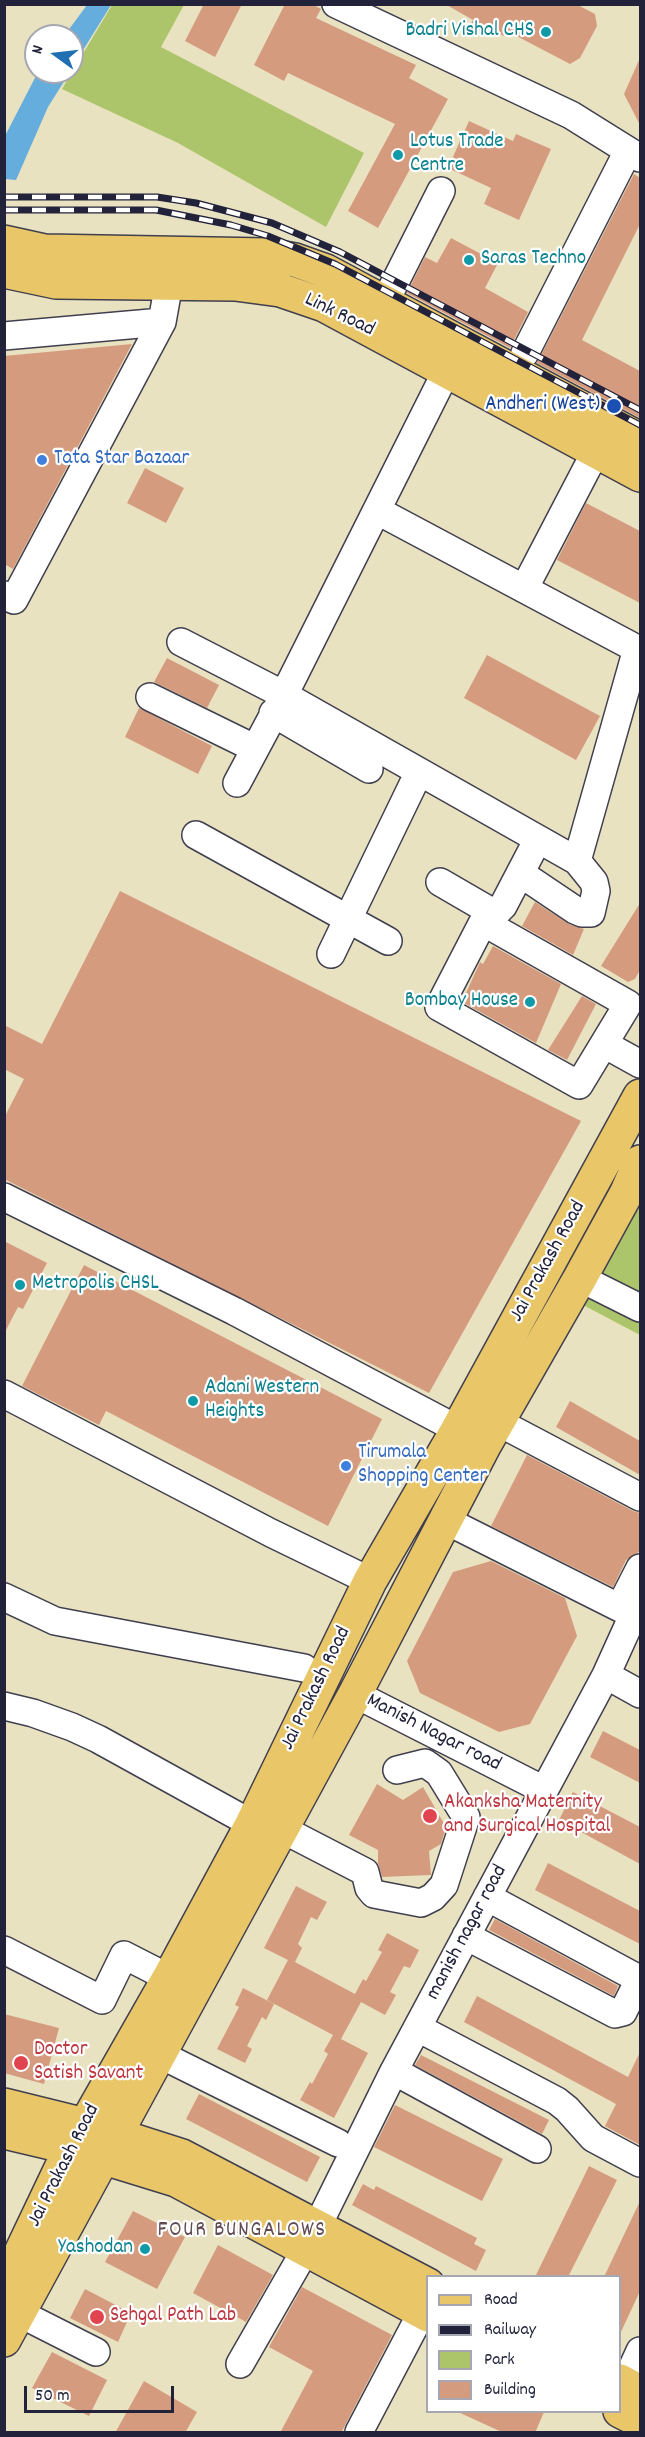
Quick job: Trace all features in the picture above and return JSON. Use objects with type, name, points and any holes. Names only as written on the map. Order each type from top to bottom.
[{"type":"main road","name":"Link Road","points":[[4,242],[45,251],[267,255],[295,260],[326,271],[640,439]]},
{"type":"main road","name":"Link Road","points":[[4,271],[56,282],[235,284],[280,290],[324,305],[640,475]]},
{"type":"main road","name":"Jai Prakash Road","points":[[9,2314],[94,2141],[169,1978],[355,1694],[445,1520],[480,1432],[640,1096]]},
{"type":"main road","name":"Jai Prakash Road","points":[[94,2141],[159,2054],[267,1827],[370,1581],[480,1432],[633,1197],[640,1162]]},
{"type":"main road","points":[[4,2105],[94,2141]]},
{"type":"main road","points":[[4,2132],[94,2141],[182,2156],[311,2238],[426,2304]]},
{"type":"main road","points":[[626,2392],[640,2421]]},
{"type":"street","points":[[336,4],[571,115],[634,154],[525,353]]},
{"type":"street","points":[[385,302],[441,191]]},
{"type":"street","points":[[4,595],[14,600],[162,322],[170,283]]},
{"type":"street","points":[[4,336],[162,322]]},
{"type":"street","points":[[237,783],[378,511],[446,372]]},
{"type":"street","points":[[524,589],[596,451]]},
{"type":"street","points":[[378,511],[637,649],[577,861]]},
{"type":"street","points":[[181,642],[279,704],[369,768]]},
{"type":"street","points":[[150,697],[254,748]]},
{"type":"street","points":[[279,704],[419,772],[577,861],[594,882],[596,891],[591,913],[575,910],[520,873]]},
{"type":"street","points":[[331,954],[419,772]]},
{"type":"street","points":[[196,835],[388,941]]},
{"type":"street","points":[[440,882],[490,911],[497,912],[538,839]]},
{"type":"street","points":[[483,922],[628,1004],[604,1044],[579,1085],[439,1007],[483,922]]},
{"type":"street","points":[[604,1044],[640,1064]]},
{"type":"street","points":[[4,1197],[480,1432],[640,1497]]},
{"type":"street","points":[[580,1278],[640,1308]]},
{"type":"street","points":[[4,1394],[370,1581]]},
{"type":"street","points":[[445,1520],[634,1610]]},
{"type":"street","name":"manish nagar road","points":[[240,2364],[311,2238],[394,2071],[418,2028],[474,1940],[544,1790],[606,1675],[634,1610],[640,1568]]},
{"type":"street","points":[[4,1597],[55,1621],[304,1668]]},
{"type":"street","points":[[606,1675],[640,1694]]},
{"type":"street","name":"Manish Nagar road","points":[[355,1694],[544,1790]]},
{"type":"street","points":[[4,1706],[33,1713],[98,1739],[267,1827],[365,1872],[369,1888],[374,1894],[421,1903],[433,1897],[444,1885],[466,1817],[439,1773],[426,1763],[397,1770]]},
{"type":"street","points":[[474,1940],[615,2014],[623,2012],[637,1984],[637,1978],[494,1900]]},
{"type":"street","points":[[4,1950],[102,2000],[124,1955],[169,1978]]},
{"type":"street","points":[[418,2028],[557,2102],[567,2109],[593,2138],[640,2163]]},
{"type":"street","points":[[159,2054],[338,2143]]},
{"type":"street","points":[[394,2071],[537,2149]]},
{"type":"street","points":[[359,2433],[426,2304]]},
{"type":"street","points":[[9,2314],[96,2352]]},
{"type":"street","points":[[626,2392],[640,2351]]},
{"type":"green space","points":[[112,5],[184,5],[161,47],[364,153],[326,227],[178,143],[62,89],[65,84],[84,84],[84,52]]},
{"type":"green space","points":[[640,1190],[640,1335],[583,1305]]},
{"type":"water","points":[[87,5],[111,5],[84,49],[84,24],[73,24]]},
{"type":"water","points":[[32,84],[62,84],[48,107],[16,180],[5,179],[5,136]]},
{"type":"building","points":[[204,4],[242,4],[215,57],[185,41]]},
{"type":"building","points":[[285,4],[312,4],[321,9],[316,18],[416,65],[409,78],[448,99],[378,228],[348,211],[395,124],[288,73],[284,81],[254,65]]},
{"type":"building","points":[[445,4],[576,4],[595,14],[597,26],[580,58],[570,64],[507,31],[504,36],[487,28],[482,36],[468,28],[473,20]]},
{"type":"building","points":[[640,58],[640,125],[624,94]]},
{"type":"building","points":[[469,121],[513,141],[516,134],[551,149],[519,220],[484,204],[491,188],[448,168]]},
{"type":"building","points":[[634,174],[640,178],[640,224],[582,340],[640,371],[640,418],[537,363]]},
{"type":"building","points":[[451,238],[498,263],[485,288],[528,312],[510,348],[407,293],[425,257],[437,263]]},
{"type":"building","name":"Tata Star Bazaar","points":[[132,344],[13,569],[4,564],[4,356]]},
{"type":"building","points":[[145,468],[184,488],[166,523],[127,503]]},
{"type":"building","points":[[586,503],[640,531],[640,603],[557,560]]},
{"type":"building","points":[[487,655],[600,716],[576,760],[464,698]]},
{"type":"building","points":[[167,658],[219,685],[207,708],[154,682]]},
{"type":"building","points":[[139,708],[212,746],[198,774],[125,737]]},
{"type":"building","points":[[120,891],[581,1121],[429,1393],[4,1179],[4,1118],[24,1079],[4,1069],[4,1025],[42,1044]]},
{"type":"building","points":[[535,902],[569,924],[584,929],[573,955],[522,926]]},
{"type":"building","points":[[640,903],[640,970],[635,979],[628,982],[601,966]]},
{"type":"building","points":[[493,946],[561,984],[536,1043],[462,1002],[480,962],[483,964]]},
{"type":"building","points":[[582,996],[596,1004],[567,1060],[548,1050]]},
{"type":"building","name":"Metropolis CHSL","points":[[4,1241],[47,1263],[23,1309],[18,1307],[4,1334]]},
{"type":"building","name":"Adani Western Heights","points":[[84,1265],[382,1419],[328,1526],[106,1411],[99,1425],[22,1386]]},
{"type":"building","points":[[570,1401],[640,1441],[640,1475],[556,1427]]},
{"type":"building","points":[[527,1455],[640,1513],[640,1551],[626,1560],[613,1587],[491,1526]]},
{"type":"building","points":[[491,1561],[565,1598],[577,1636],[530,1724],[499,1732],[420,1693],[407,1661],[453,1572]]},
{"type":"building","points":[[603,1731],[640,1750],[640,1783],[590,1757]]},
{"type":"building","points":[[377,1784],[403,1800],[423,1787],[446,1827],[441,1844],[429,1851],[431,1875],[382,1877],[378,1863],[378,1850],[349,1835]]},
{"type":"building","points":[[573,1792],[640,1827],[640,1864],[559,1820]]},
{"type":"building","points":[[548,1863],[640,1911],[640,1944],[535,1890]]},
{"type":"building","points":[[296,1886],[327,1902],[317,1920],[311,1917],[298,1944],[302,1948],[295,1962],[355,1994],[363,1979],[366,1981],[382,1952],[378,1950],[387,1933],[419,1950],[410,1968],[404,1966],[390,1992],[396,1995],[385,2015],[361,2002],[341,2039],[368,2053],[334,2118],[300,2100],[310,2082],[312,2084],[328,2054],[324,2051],[333,2035],[267,2000],[288,1960],[264,1948]]},
{"type":"building","points":[[495,1919],[618,1986],[614,1996],[489,1930]]},
{"type":"building","points":[[243,1988],[274,2004],[266,2020],[262,2017],[247,2046],[252,2049],[245,2063],[217,2049],[239,2007],[235,2005]]},
{"type":"building","points":[[477,1996],[628,2077],[640,2052],[640,2145],[605,2126],[616,2104],[464,2022]]},
{"type":"building","points":[[4,2014],[59,2028],[44,2084],[4,2073]]},
{"type":"building","points":[[421,2055],[549,2120],[542,2134],[415,2065]]},
{"type":"building","points":[[199,2094],[320,2157],[307,2182],[186,2119]]},
{"type":"building","points":[[395,2105],[503,2159],[482,2201],[374,2147]]},
{"type":"building","points":[[589,2166],[617,2180],[569,2275],[536,2275]]},
{"type":"building","points":[[363,2184],[374,2190],[376,2186],[477,2238],[474,2244],[486,2250],[476,2271],[352,2205]]},
{"type":"building","points":[[640,2201],[640,2291],[621,2332],[621,2275],[605,2275]]},
{"type":"building","name":"Yashodan","points":[[133,2211],[185,2237],[157,2289],[105,2262]]},
{"type":"building","points":[[218,2245],[273,2275],[246,2322],[193,2293]]},
{"type":"building","points":[[302,2287],[392,2335],[341,2433],[280,2433],[313,2371],[269,2347]]},
{"type":"building","points":[[85,2289],[131,2313],[118,2342],[70,2318]]},
{"type":"building","points":[[52,2352],[107,2380],[89,2416],[32,2388]]},
{"type":"building","points":[[144,2381],[197,2412],[185,2433],[115,2433]]},
{"type":"building","points":[[460,2413],[544,2413],[535,2433],[504,2433]]},
{"type":"railway","points":[[4,197],[157,197],[196,203],[272,223],[340,252],[640,410]]},
{"type":"railway","points":[[4,210],[156,210],[231,225],[268,236],[335,264],[640,425]]},
{"type":"place","name":"Badri Vishal CHS","points":[[546,32]]},
{"type":"place","name":"Lotus Trade Centre","points":[[398,155]]},
{"type":"place","name":"Saras Techno","points":[[469,260]]},
{"type":"place","name":"Andheri (West)","points":[[614,406]]},
{"type":"place","name":"Tata Star Bazaar","points":[[42,460]]},
{"type":"place","name":"Bombay House","points":[[530,1002]]},
{"type":"place","name":"Metropolis CHSL","points":[[20,1285]]},
{"type":"place","name":"Adani Western Heights","points":[[193,1401]]},
{"type":"place","name":"Tirumala Shopping Center","points":[[346,1466]]},
{"type":"place","name":"Akanksha Maternity and Surgical Hospital","points":[[430,1816]]},
{"type":"place","name":"Doctor Satish Savant","points":[[21,2063]]},
{"type":"place","name":"Yashodan","points":[[145,2249]]},
{"type":"place","name":"Sehgal Path Lab","points":[[97,2317]]},
{"type":"district","name":"FOUR BUNGALOWS","points":[[242,2232]]}]
